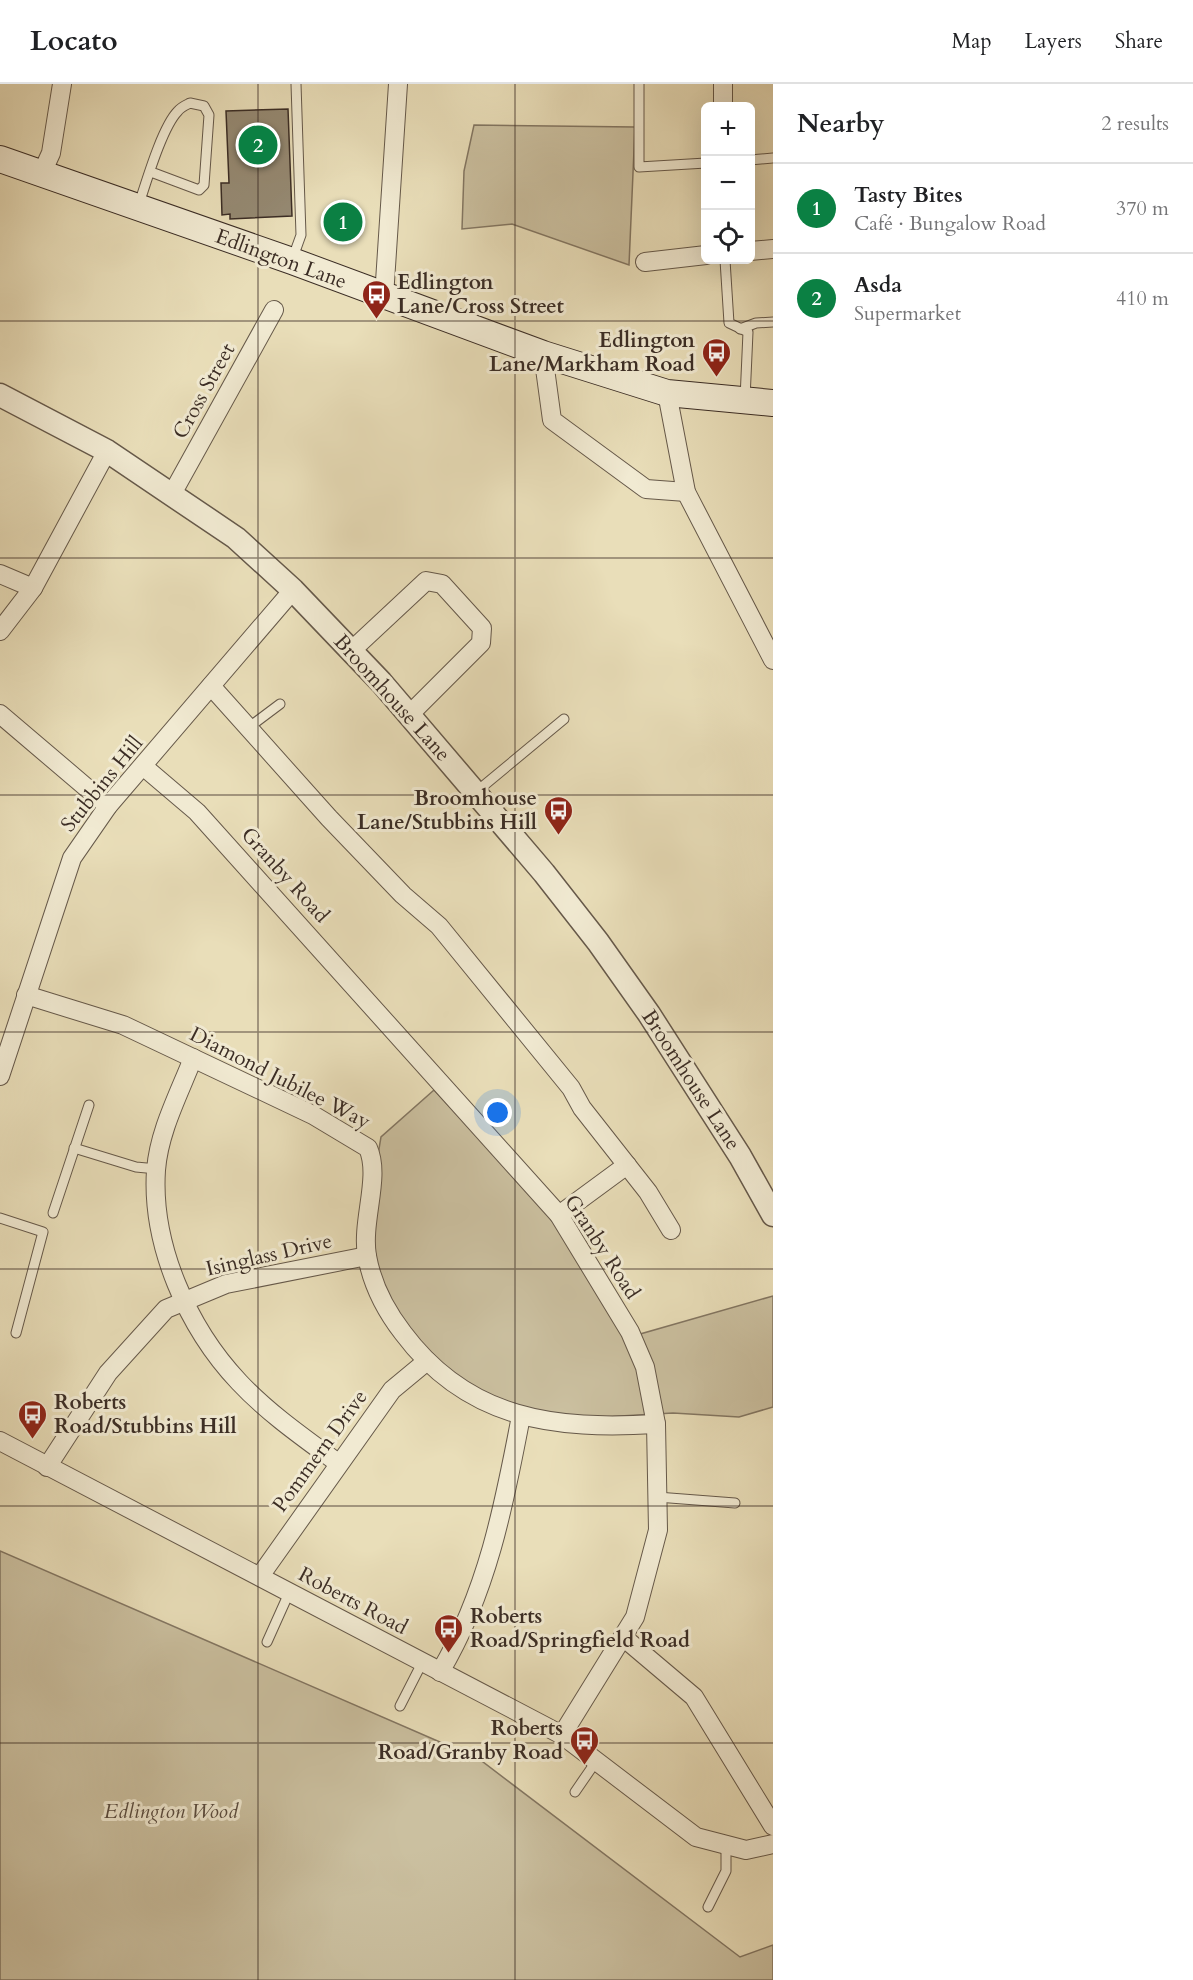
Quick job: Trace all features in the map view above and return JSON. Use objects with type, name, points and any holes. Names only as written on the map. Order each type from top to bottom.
[{"type":"main road","name":"Edlington Lane","points":[[0,159],[137,209],[292,261],[543,354],[668,393],[773,403]]},
{"type":"street","points":[[41,175],[51,153],[62,84]]},
{"type":"street","points":[[384,297],[398,84]]},
{"type":"street","points":[[723,84],[723,102]]},
{"type":"street","points":[[755,251],[773,249]]},
{"type":"street","points":[[645,262],[701,255]]},
{"type":"street","name":"Cross Street","points":[[172,494],[274,310]]},
{"type":"street","points":[[543,354],[552,420],[646,489],[686,492]]},
{"type":"street","points":[[668,393],[686,492],[773,660]]},
{"type":"street","name":"Broomhouse Lane","points":[[0,395],[107,451],[236,538],[293,590],[351,651],[410,714],[558,890],[649,1014],[740,1156],[773,1215]]},
{"type":"street","points":[[0,632],[33,588],[107,451]]},
{"type":"street","points":[[0,574],[33,588]]},
{"type":"street","points":[[351,651],[426,581],[442,584],[482,628],[481,643],[410,714]]},
{"type":"street","name":"Stubbins Hill","points":[[0,1076],[72,858],[108,806],[144,767],[293,590]]},
{"type":"street","points":[[211,686],[329,818],[403,895],[439,926],[571,1088],[582,1108],[627,1165],[671,1230]]},
{"type":"street","points":[[0,714],[108,806]]},
{"type":"street","name":"Granby Road","points":[[144,767],[197,812],[559,1215],[630,1332],[645,1367],[656,1424],[658,1530],[635,1617],[562,1735]]},
{"type":"street","name":"Diamond Jubilee Way","points":[[26,995],[123,1025],[313,1115],[368,1148],[374,1167],[365,1220],[367,1256],[377,1289],[387,1308],[427,1361],[443,1376],[474,1398],[521,1416],[584,1425],[656,1424]]},
{"type":"street","points":[[193,1058],[162,1135],[157,1169],[155,1210],[165,1251],[185,1300],[203,1332],[239,1381],[273,1414],[338,1463]]},
{"type":"street","points":[[559,1215],[627,1165]]},
{"type":"street","name":"Isinglass Drive","points":[[47,1467],[108,1372],[166,1309],[242,1280],[367,1256]]},
{"type":"street","name":"Pommern Drive","points":[[260,1576],[392,1390],[427,1361]]},
{"type":"street","points":[[440,1672],[466,1623],[491,1556],[506,1499],[521,1416]]},
{"type":"street","name":"Roberts Road","points":[[0,1442],[562,1735],[696,1837],[746,1850],[773,1844]]},
{"type":"street","points":[[622,1637],[694,1697],[773,1826]]},
{"type":"lane","points":[[292,261],[301,235],[296,84]]},
{"type":"lane","points":[[639,84],[639,167],[701,163]]},
{"type":"lane","points":[[137,209],[150,172],[178,110],[190,103],[204,106],[209,115],[204,185],[199,190],[192,189],[150,172]]},
{"type":"lane","points":[[755,160],[773,158]]},
{"type":"lane","points":[[724,264],[729,324],[748,332],[745,402]]},
{"type":"lane","points":[[740,329],[756,323],[773,322]]},
{"type":"lane","points":[[248,728],[280,704]]},
{"type":"lane","points":[[476,792],[564,718]]},
{"type":"lane","points":[[53,1213],[89,1105]]},
{"type":"lane","points":[[74,1148],[136,1167],[157,1169]]},
{"type":"lane","points":[[0,1218],[43,1232],[16,1333]]},
{"type":"lane","points":[[657,1497],[735,1503]]},
{"type":"lane","points":[[267,1642],[289,1593]]},
{"type":"lane","points":[[400,1706],[422,1663]]},
{"type":"lane","points":[[575,1792],[597,1760]]},
{"type":"lane","points":[[708,1907],[726,1871],[726,1845]]},
{"type":"green space","points":[[474,125],[635,127],[629,265],[512,224],[462,229],[464,171]]},
{"type":"green space","points":[[434,1090],[553,1218],[626,1338],[773,1296],[773,1407],[739,1417],[673,1413],[585,1418],[522,1412],[458,1381],[399,1324],[365,1234],[381,1137]]},
{"type":"green space","name":"Edlington Wood","points":[[0,1551],[479,1759],[740,1957],[773,1945],[773,1980],[0,1980]]},
{"type":"building","points":[[288,109],[292,216],[230,219],[230,214],[222,215],[221,183],[229,183],[226,111]]},
{"type":"place","name":"Asda","points":[[258,145]]},
{"type":"place","name":"Tasty Bites","points":[[343,222]]},
{"type":"place","name":"Edlington Lane/Cross Street","points":[[376,320]]},
{"type":"place","name":"Edlington Lane/Markham Road","points":[[716,378]]},
{"type":"place","name":"Broomhouse Lane/Stubbins Hill","points":[[558,836]]},
{"type":"place","name":"Roberts Road/Stubbins Hill","points":[[33,1440]]},
{"type":"place","name":"Roberts Road/Springfield Road","points":[[449,1654]]},
{"type":"place","name":"Roberts Road/Granby Road","points":[[584,1766]]}]
